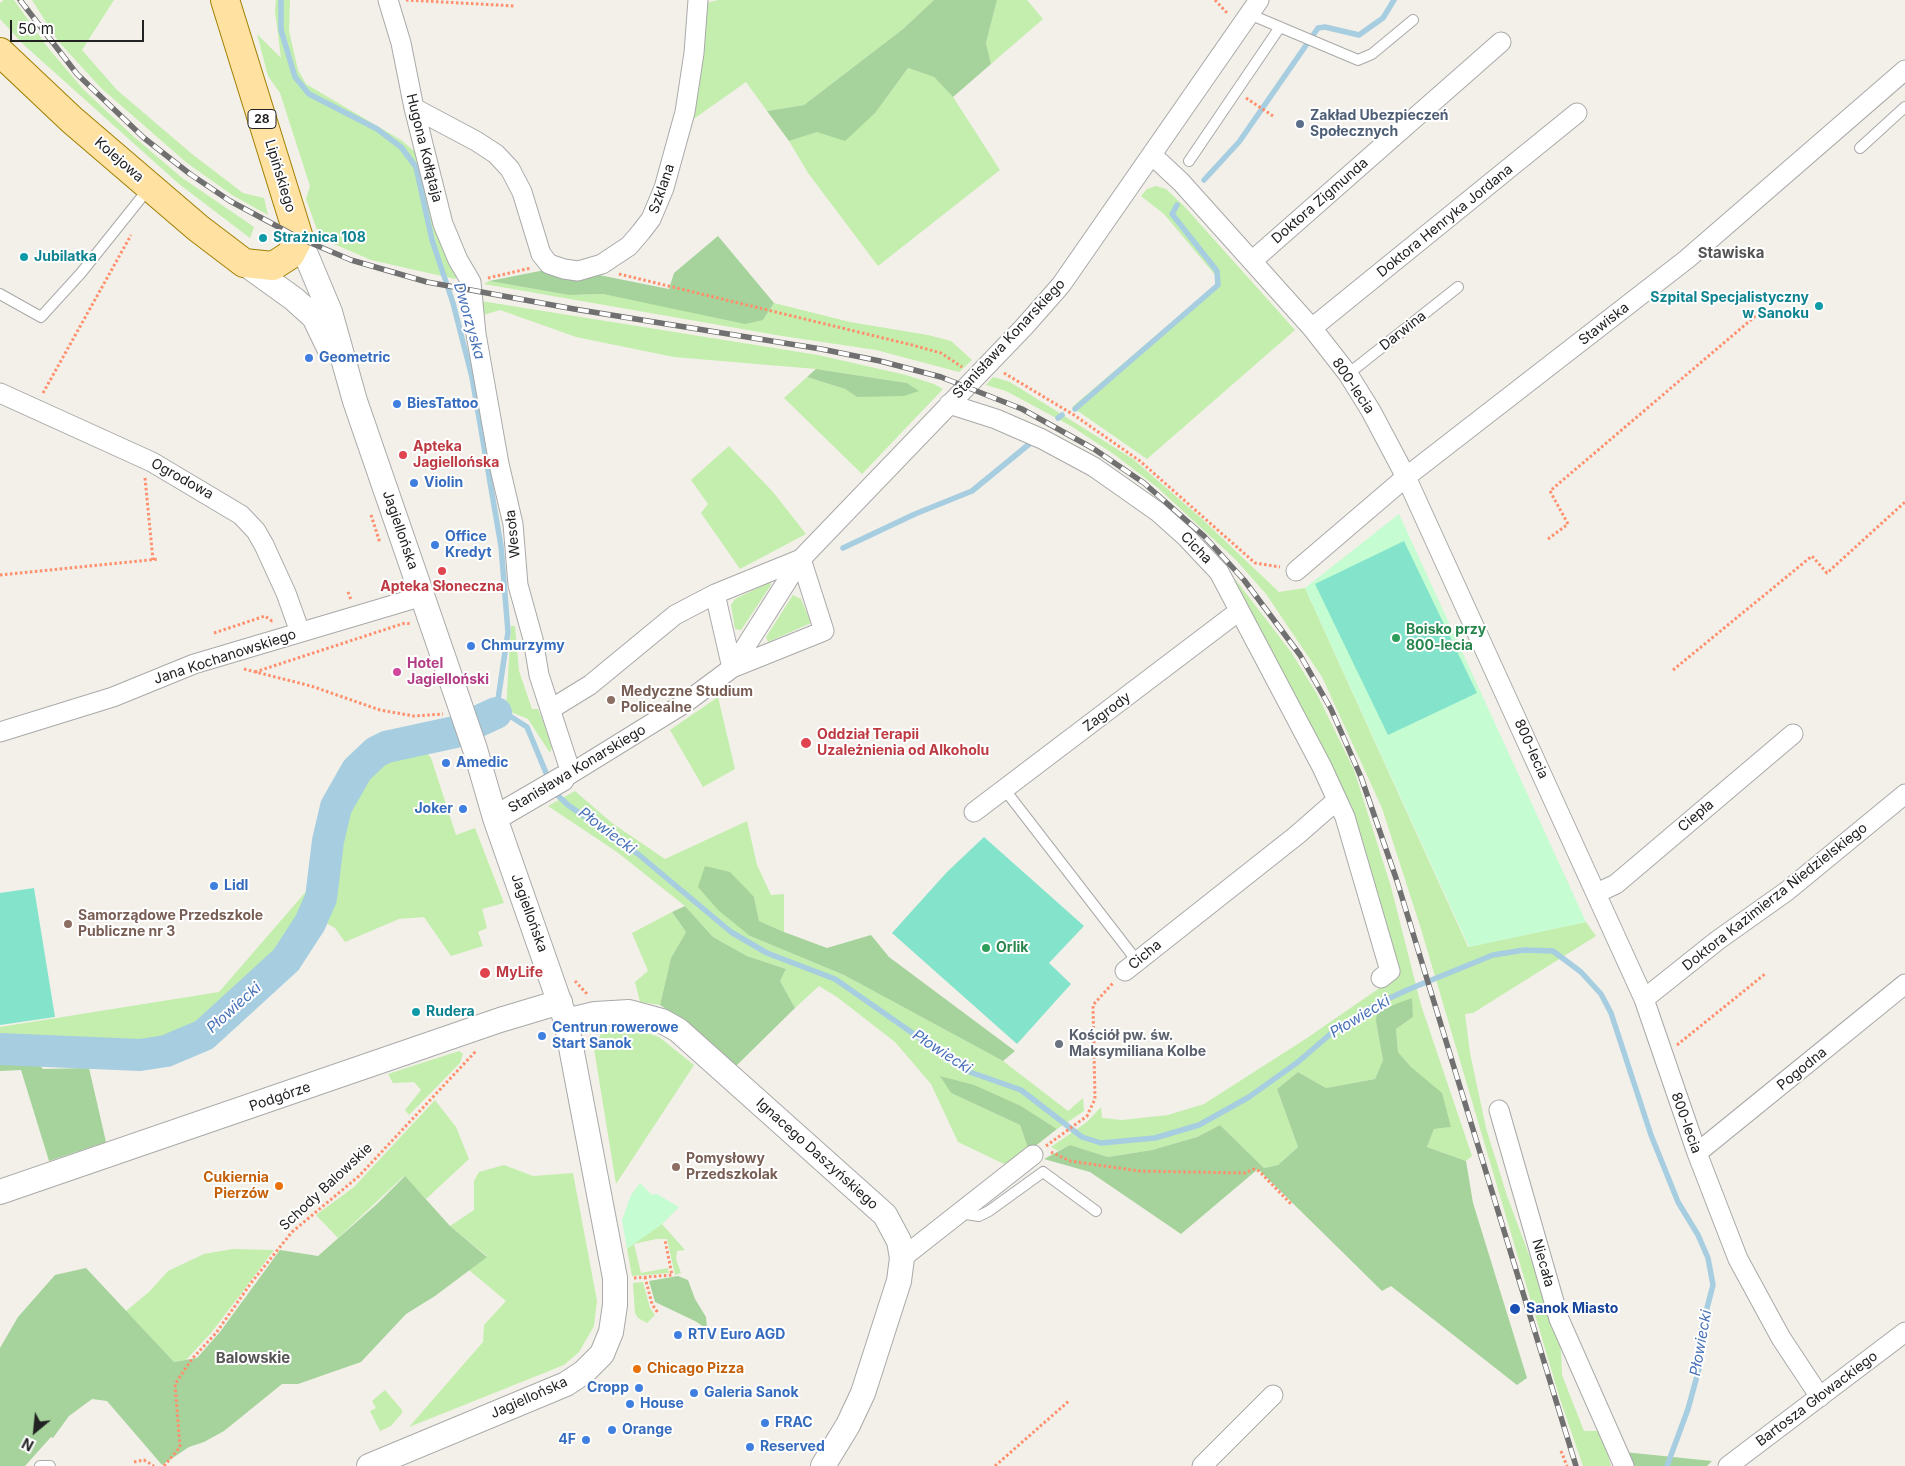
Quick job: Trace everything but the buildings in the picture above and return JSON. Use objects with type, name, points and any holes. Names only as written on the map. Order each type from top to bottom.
[{"type":"main road","name":"Lipińskiego","points":[[226,0],[299,238]]},
{"type":"main road","name":"Kolejowa","points":[[0,52],[72,120],[150,187],[244,263]]},
{"type":"main road","points":[[244,263],[273,266],[282,262],[290,255],[299,238]]},
{"type":"street","name":"Hugona Kołłątaja","points":[[388,0],[401,43],[414,108],[443,224],[471,286]]},
{"type":"street","name":"Szklana","points":[[549,264],[564,270],[578,271],[592,268],[608,261],[629,246],[651,220],[658,203],[685,112],[694,53],[698,0]]},
{"type":"street","name":"Stanisława Konarskiego","points":[[732,668],[801,559],[1061,285],[1254,7]]},
{"type":"street","name":"Doktora Zigmunda","points":[[1252,261],[1501,42]]},
{"type":"street","name":"Stawiska","points":[[1296,571],[1406,477],[1687,259],[1903,76]]},
{"type":"street","points":[[414,108],[476,141],[496,154],[510,169],[522,192],[541,254],[549,264]]},
{"type":"street","name":"Doktora Henryka Jordana","points":[[1312,328],[1577,113]]},
{"type":"street","name":"800-lecia","points":[[1152,156],[1181,182],[1312,328],[1348,374],[1406,477],[1644,999],[1697,1153],[1738,1259],[1781,1338],[1820,1397]]},
{"type":"street","name":"Jagiellońska","points":[[299,238],[330,312],[355,401],[423,596],[451,710],[475,749],[495,818],[563,1012],[615,1278],[615,1305],[611,1332],[602,1354],[584,1372],[566,1384],[369,1466]]},
{"type":"street","name":"Kolejowa","points":[[244,263],[294,299],[314,317],[355,401]]},
{"type":"street","name":"Wesoła","points":[[471,286],[476,334],[499,464],[514,524],[521,601],[533,639],[539,675],[551,709],[566,776]]},
{"type":"street","name":"Ogrodowa","points":[[0,394],[152,462],[214,497],[241,515],[256,531],[264,545],[300,632]]},
{"type":"street","name":"Cicha","points":[[949,404],[996,419],[1042,439],[1094,467],[1129,490],[1186,536],[1218,572],[1322,767],[1345,817],[1390,971],[1381,978]]},
{"type":"street","name":"Stanisława Konarskiego","points":[[551,709],[590,685],[676,614],[715,594],[801,559]]},
{"type":"street","name":"Stanisława Konarskiego","points":[[495,818],[536,795],[685,703],[732,668],[824,631],[801,559]]},
{"type":"street","points":[[715,594],[732,668]]},
{"type":"street","name":"Jana Kochanowskiego","points":[[0,732],[113,697],[194,664],[423,596]]},
{"type":"street","name":"Zagrody","points":[[974,812],[1239,611]]},
{"type":"street","name":"Ciepła","points":[[1597,893],[1616,884],[1792,734]]},
{"type":"street","name":"Doktora Kazimierza Niedzielskiego","points":[[1644,999],[1718,940],[1787,891],[1905,794]]},
{"type":"street","name":"Cicha","points":[[1131,966],[1298,835],[1337,800]]},
{"type":"street","name":"Pogodna","points":[[1697,1153],[1905,984]]},
{"type":"street","name":"Podgórze","points":[[0,1192],[500,1020],[563,1012]]},
{"type":"street","name":"Ignacego Daszyńskiego","points":[[563,1012],[595,1014],[629,1012],[662,1020],[678,1030],[885,1215],[899,1240],[902,1258],[899,1281],[862,1393],[828,1458]]},
{"type":"street","name":"Niecała","points":[[1499,1110],[1559,1320],[1624,1466]]},
{"type":"street","points":[[902,1258],[1039,1151]]},
{"type":"street","name":"Bartosza Głowackiego","points":[[1728,1466],[1905,1332]]},
{"type":"street","points":[[1202,1466],[1273,1395]]},
{"type":"lane","points":[[1254,7],[1280,27],[1358,60],[1372,54],[1413,20]]},
{"type":"lane","points":[[1189,161],[1280,27]]},
{"type":"lane","points":[[1860,148],[1905,107]]},
{"type":"lane","points":[[0,294],[41,317],[81,273],[150,187]]},
{"type":"lane","name":"Darwina","points":[[1348,374],[1458,287]]},
{"type":"lane","points":[[1005,790],[1131,966]]},
{"type":"lane","points":[[958,1213],[978,1216],[989,1211],[1043,1172],[1096,1211]]},
{"type":"lane","points":[[40,1466],[50,1466]]},
{"type":"path","points":[[403,0],[515,6]]},
{"type":"path","points":[[1256,104],[1273,116]]},
{"type":"path","points":[[39,400],[132,233]]},
{"type":"path","points":[[471,286],[549,264]]},
{"type":"path","points":[[592,268],[927,349],[942,353],[982,370],[1074,415],[1140,461],[1255,563],[1296,571]]},
{"type":"path","points":[[1548,540],[1568,524],[1550,491],[1766,307]]},
{"type":"path","points":[[144,471],[153,560]]},
{"type":"path","points":[[1673,670],[1812,556],[1827,573],[1905,502]]},
{"type":"path","points":[[370,512],[381,545]]},
{"type":"path","points":[[0,576],[159,559]]},
{"type":"path","points":[[348,592],[351,600]]},
{"type":"path","points":[[344,603],[359,597]]},
{"type":"path","points":[[214,633],[265,616],[272,620],[294,614]]},
{"type":"path","points":[[255,672],[405,623],[415,628]]},
{"type":"path","points":[[236,666],[311,686],[380,710],[398,714],[414,716],[444,714],[451,710]]},
{"type":"path","name":"Cicha","points":[[1062,1135],[1087,1116],[1096,1099],[1093,1005],[1131,966]]},
{"type":"path","points":[[1663,1056],[1765,974]]},
{"type":"path","name":"Schody Balowskie","points":[[164,1466],[180,1446],[175,1384],[192,1359],[216,1333],[250,1282],[292,1232],[359,1176],[479,1046]]},
{"type":"path","points":[[1039,1151],[1052,1153],[1070,1161],[1139,1171],[1245,1173],[1254,1169],[1259,1171],[1291,1204]]},
{"type":"path","points":[[628,1279],[672,1275],[665,1240]]},
{"type":"path","points":[[645,1277],[652,1304],[658,1313]]},
{"type":"path","points":[[995,1466],[1070,1400]]},
{"type":"path","points":[[1561,1451],[1567,1466]]},
{"type":"path","points":[[134,1462],[144,1460],[154,1466]]},
{"type":"green space","points":[[4,0],[14,0],[49,49],[83,89],[133,136],[181,177],[254,227],[250,238],[179,184],[24,45],[0,19],[0,3]]},
{"type":"green space","points":[[32,0],[114,0],[82,50],[117,90],[192,154],[243,193],[264,198],[268,215],[232,195],[187,163],[101,88],[58,41]]},
{"type":"green space","points":[[276,0],[290,0],[289,31],[298,70],[306,84],[401,140],[420,156],[459,274],[455,279],[371,260],[320,238],[306,199],[310,186],[280,93],[268,76],[257,34],[281,58],[275,11]]},
{"type":"green space","points":[[718,0],[934,0],[903,29],[804,105],[767,111],[746,82],[688,123],[698,90],[707,3]]},
{"type":"green space","points":[[934,0],[997,0],[986,43],[991,64],[953,97],[934,77],[908,68],[876,112],[845,141],[817,132],[789,141],[767,111],[804,105],[903,29]]},
{"type":"green space","points":[[997,0],[1027,0],[1043,19],[991,64],[986,43]]},
{"type":"green space","points":[[908,68],[934,77],[953,97],[1000,170],[878,266],[808,173],[789,141],[876,112]]},
{"type":"green space","points":[[1156,186],[1166,189],[1184,206],[1295,330],[1147,459],[1072,407],[1220,281],[1164,214],[1141,196],[1147,189]]},
{"type":"green space","points":[[718,236],[774,303],[763,320],[745,324],[603,294],[569,295],[489,281],[545,270],[566,276],[599,275],[669,289],[674,273]]},
{"type":"green space","points":[[489,281],[569,295],[603,294],[703,314],[763,320],[774,303],[850,322],[928,335],[951,341],[972,360],[959,372],[876,350],[782,336],[484,284]]},
{"type":"green space","points":[[481,301],[818,355],[906,375],[943,389],[862,474],[784,398],[807,377],[845,389],[857,397],[918,391],[907,383],[816,369],[674,357],[576,337],[500,310],[480,316]]},
{"type":"green space","points":[[816,369],[907,383],[919,391],[904,396],[857,397],[845,389],[807,377]]},
{"type":"green space","points":[[993,377],[1010,382],[1133,459],[1202,519],[1279,592],[1305,588],[1468,947],[1586,922],[1596,936],[1473,1013],[1465,1014],[1470,1053],[1486,1128],[1507,1196],[1552,1316],[1561,1351],[1562,1375],[1584,1431],[1598,1431],[1603,1437],[1611,1466],[1583,1466],[1560,1399],[1421,929],[1382,808],[1322,677],[1266,594],[1236,560],[1158,488],[1115,455],[1071,426],[1006,391],[986,385]]},
{"type":"green space","points":[[729,446],[773,492],[806,534],[740,569],[701,513],[708,504],[691,480]]},
{"type":"green space","points":[[1399,514],[1586,922],[1469,947],[1305,588]]},
{"type":"green space","name":"Boisko przy 800-lecia","points":[[1404,541],[1477,693],[1388,735],[1315,584]]},
{"type":"green space","points":[[1231,578],[1235,579],[1291,652],[1317,694],[1354,770],[1391,887],[1421,1005],[1472,1156],[1466,1161],[1427,1147],[1434,1129],[1450,1127],[1411,1067],[1398,1052],[1396,1029],[1413,1017],[1411,998],[1376,1022],[1383,1060],[1375,1079],[1326,1088],[1298,1072],[1277,1089],[1298,1147],[1278,1165],[1264,1168],[1220,1125],[1197,1137],[1152,1150],[1108,1157],[1070,1145],[1058,1151],[1051,1147],[1087,1122],[1101,1107],[1102,1118],[1122,1120],[1168,1115],[1204,1104],[1399,977],[1361,842]]},
{"type":"green space","points":[[770,582],[771,585],[741,630],[735,629],[731,605],[735,599]]},
{"type":"green space","points":[[793,595],[801,599],[811,623],[768,642],[766,637]]},
{"type":"green space","points":[[511,626],[515,626],[519,671],[532,709],[538,709],[543,721],[552,747],[550,753],[528,719],[506,710]]},
{"type":"green space","points":[[718,697],[735,769],[703,787],[670,730]]},
{"type":"green space","points":[[427,753],[431,758],[456,835],[475,828],[504,903],[482,909],[487,928],[478,932],[483,946],[451,956],[424,917],[399,919],[345,942],[335,928],[324,922],[340,828],[350,802],[360,787],[382,764],[400,756]]},
{"type":"green space","points":[[575,791],[612,823],[665,859],[747,821],[757,865],[771,895],[784,894],[784,932],[759,921],[754,897],[750,936],[844,975],[1003,1061],[1068,1111],[1083,1098],[1084,1111],[1057,1129],[1021,1106],[941,1076],[951,1093],[1020,1125],[1029,1151],[1004,1164],[958,1142],[931,1084],[895,1042],[837,997],[819,986],[795,1008],[780,981],[786,969],[747,956],[713,937],[685,906],[617,852],[548,806]]},
{"type":"green space","name":"Orlik","points":[[984,837],[1084,926],[1049,963],[1071,984],[1017,1044],[892,933],[947,872]]},
{"type":"green space","points":[[705,866],[730,872],[754,897],[759,921],[784,932],[827,948],[871,935],[889,957],[1015,1051],[1003,1061],[844,975],[750,936],[718,910],[698,887]]},
{"type":"green space","points":[[310,887],[305,912],[263,966],[193,1032],[174,1041],[147,1046],[0,1037],[0,1027],[219,992]]},
{"type":"green space","points":[[34,888],[55,1017],[0,1025],[0,893]]},
{"type":"green space","points":[[685,906],[713,937],[747,956],[786,969],[780,981],[795,1008],[736,1066],[683,1020],[660,1005],[671,958],[686,932],[672,912]]},
{"type":"green space","points":[[672,912],[686,932],[671,958],[660,1005],[640,1002],[635,982],[648,971],[632,933]]},
{"type":"green space","points":[[1412,998],[1413,1017],[1396,1029],[1398,1052],[1411,1067],[1442,1093],[1451,1127],[1434,1129],[1427,1147],[1466,1161],[1473,1203],[1527,1378],[1517,1385],[1391,1286],[1382,1291],[1258,1169],[1181,1234],[1090,1172],[1044,1159],[1070,1145],[1108,1157],[1152,1150],[1197,1137],[1220,1125],[1264,1168],[1278,1165],[1298,1147],[1277,1089],[1298,1072],[1326,1088],[1375,1079],[1383,1060],[1376,1022],[1377,1011]]},
{"type":"green space","points":[[613,1029],[639,1030],[659,1037],[694,1065],[616,1184],[594,1049],[602,1032]]},
{"type":"green space","points":[[459,1051],[463,1054],[460,1063],[409,1115],[405,1110],[421,1090],[414,1082],[393,1083],[388,1074]]},
{"type":"green space","points":[[35,1060],[43,1069],[89,1068],[106,1142],[49,1161],[21,1070],[0,1071],[0,1061]]},
{"type":"green space","points":[[940,1076],[974,1085],[1021,1106],[1057,1129],[1029,1151],[1020,1125],[951,1093]]},
{"type":"green space","points":[[435,1100],[456,1127],[469,1159],[426,1199],[404,1176],[338,1238],[316,1215],[354,1187]]},
{"type":"green space","points":[[504,1165],[533,1176],[573,1173],[597,1301],[594,1326],[579,1352],[564,1365],[409,1427],[483,1342],[484,1325],[506,1301],[469,1270],[487,1256],[450,1226],[474,1210],[474,1181],[479,1172]]},
{"type":"green space","points":[[405,1176],[450,1226],[487,1257],[435,1296],[406,1314],[361,1362],[298,1384],[282,1384],[224,1431],[204,1442],[189,1447],[162,1465],[107,1401],[92,1399],[69,1416],[53,1438],[51,1437],[25,1466],[0,1466],[0,1348],[18,1317],[55,1275],[86,1268],[174,1362],[197,1358],[220,1332],[280,1250],[318,1256],[377,1204]]},
{"type":"green space","points":[[640,1183],[652,1195],[657,1194],[679,1207],[662,1224],[627,1249],[622,1220],[631,1195]]},
{"type":"green space","points":[[662,1224],[685,1250],[677,1251],[676,1259],[681,1273],[675,1275],[667,1239],[656,1239],[634,1244],[641,1273],[668,1268],[669,1273],[632,1276],[627,1249],[634,1243]]},
{"type":"green space","points":[[233,1249],[274,1250],[211,1333],[186,1360],[174,1362],[126,1311],[149,1292],[168,1271],[204,1254]]},
{"type":"green space","points":[[678,1276],[688,1280],[695,1299],[706,1317],[707,1329],[695,1321],[655,1302],[649,1281]]},
{"type":"green space","points":[[643,1282],[650,1308],[655,1315],[647,1323],[638,1318],[635,1313],[633,1283]]},
{"type":"green space","points":[[385,1390],[402,1410],[402,1413],[391,1426],[380,1431],[370,1411],[376,1408],[372,1401]]},
{"type":"green space","points":[[1624,1452],[1712,1461],[1707,1466],[1631,1466]]},
{"type":"waterway","name":"Dworzyska","points":[[281,0],[281,30],[295,77],[309,94],[377,129],[401,147],[416,167],[432,240],[453,303],[472,377],[501,546],[508,632],[496,713],[510,716],[527,727],[549,780]]},
{"type":"waterway","points":[[1204,180],[1239,142],[1318,28],[1325,27],[1359,35],[1383,18],[1394,0]]},
{"type":"waterway","points":[[1075,409],[1218,285],[1217,271],[1172,214],[1177,205]]},
{"type":"waterway","points":[[1058,418],[1062,415]]},
{"type":"waterway","points":[[843,548],[915,514],[972,491],[1033,441]]},
{"type":"waterway","name":"Płowiecki","points":[[0,1049],[140,1055],[166,1051],[204,1035],[286,960],[310,923],[321,898],[328,841],[336,807],[357,770],[376,752],[386,747],[455,732],[496,713]]},
{"type":"waterway","name":"Płowiecki","points":[[553,791],[568,805],[638,854],[731,932],[767,953],[835,979],[967,1071],[1021,1090],[1082,1137],[1101,1143],[1155,1138],[1199,1125],[1249,1097],[1298,1062],[1335,1030],[1375,1005],[1493,955],[1524,950],[1553,951],[1581,972],[1601,994],[1611,1013],[1651,1135],[1678,1202],[1698,1235],[1708,1258],[1713,1285],[1701,1331],[1700,1365],[1688,1409],[1667,1466]]},
{"type":"railway","points":[[20,0],[77,74],[144,138],[190,174],[230,201],[299,238],[351,260],[427,282],[574,309],[821,349],[880,361],[941,377],[1022,409],[1094,449],[1144,483],[1204,536],[1244,580],[1300,655],[1331,709],[1361,777],[1397,881],[1576,1466]]},
{"type":"place","name":"Zakład Ubezpieczeń Społecznych","points":[[1300,124]]},
{"type":"place","name":"Strażnica 108","points":[[263,238]]},
{"type":"place","name":"Jubilatka","points":[[24,257]]},
{"type":"place","name":"Szpital Specjalistyczny w Sanoku","points":[[1819,306]]},
{"type":"place","name":"Geometric","points":[[309,358]]},
{"type":"place","name":"BiesTattoo","points":[[397,404]]},
{"type":"place","name":"Apteka Jagiellońska","points":[[403,455]]},
{"type":"place","name":"Violin","points":[[414,483]]},
{"type":"place","name":"Office Kredyt","points":[[435,545]]},
{"type":"place","name":"Apteka Słoneczna","points":[[442,571]]},
{"type":"place","name":"Boisko przy 800-lecia","points":[[1396,638]]},
{"type":"place","name":"Chmurzymy","points":[[471,646]]},
{"type":"place","name":"Hotel Jagielloński","points":[[397,672]]},
{"type":"place","name":"Medyczne Studium Policealne","points":[[611,700]]},
{"type":"place","name":"Oddział Terapii Uzależnienia od Alkoholu","points":[[806,743]]},
{"type":"place","name":"Amedic","points":[[446,763]]},
{"type":"place","name":"Joker","points":[[463,809]]},
{"type":"place","name":"Lidl","points":[[214,886]]},
{"type":"place","name":"Samorządowe Przedszkole Publiczne nr 3","points":[[68,924]]},
{"type":"place","name":"Orlik","points":[[986,948]]},
{"type":"place","name":"MyLife","points":[[485,973]]},
{"type":"place","name":"Rudera","points":[[416,1012]]},
{"type":"place","name":"Centrun rowerowe Start Sanok","points":[[542,1036]]},
{"type":"place","name":"Kościół pw. św. Maksymiliana Kolbe","points":[[1059,1044]]},
{"type":"place","name":"Pomysłowy Przedszkolak","points":[[676,1167]]},
{"type":"place","name":"Cukiernia Pierzów","points":[[279,1186]]},
{"type":"place","name":"Sanok Miasto","points":[[1515,1309]]},
{"type":"place","name":"RTV Euro AGD","points":[[678,1335]]},
{"type":"place","name":"Chicago Pizza","points":[[637,1369]]},
{"type":"place","name":"Cropp","points":[[639,1388]]},
{"type":"place","name":"Galeria Sanok","points":[[694,1393]]},
{"type":"place","name":"House","points":[[630,1404]]},
{"type":"place","name":"FRAC","points":[[765,1423]]},
{"type":"place","name":"Orange","points":[[612,1430]]},
{"type":"place","name":"4F","points":[[586,1440]]},
{"type":"place","name":"Reserved","points":[[750,1447]]},
{"type":"district","name":"Stawiska","points":[[1731,253]]},
{"type":"district","name":"Balowskie","points":[[253,1358]]}]
